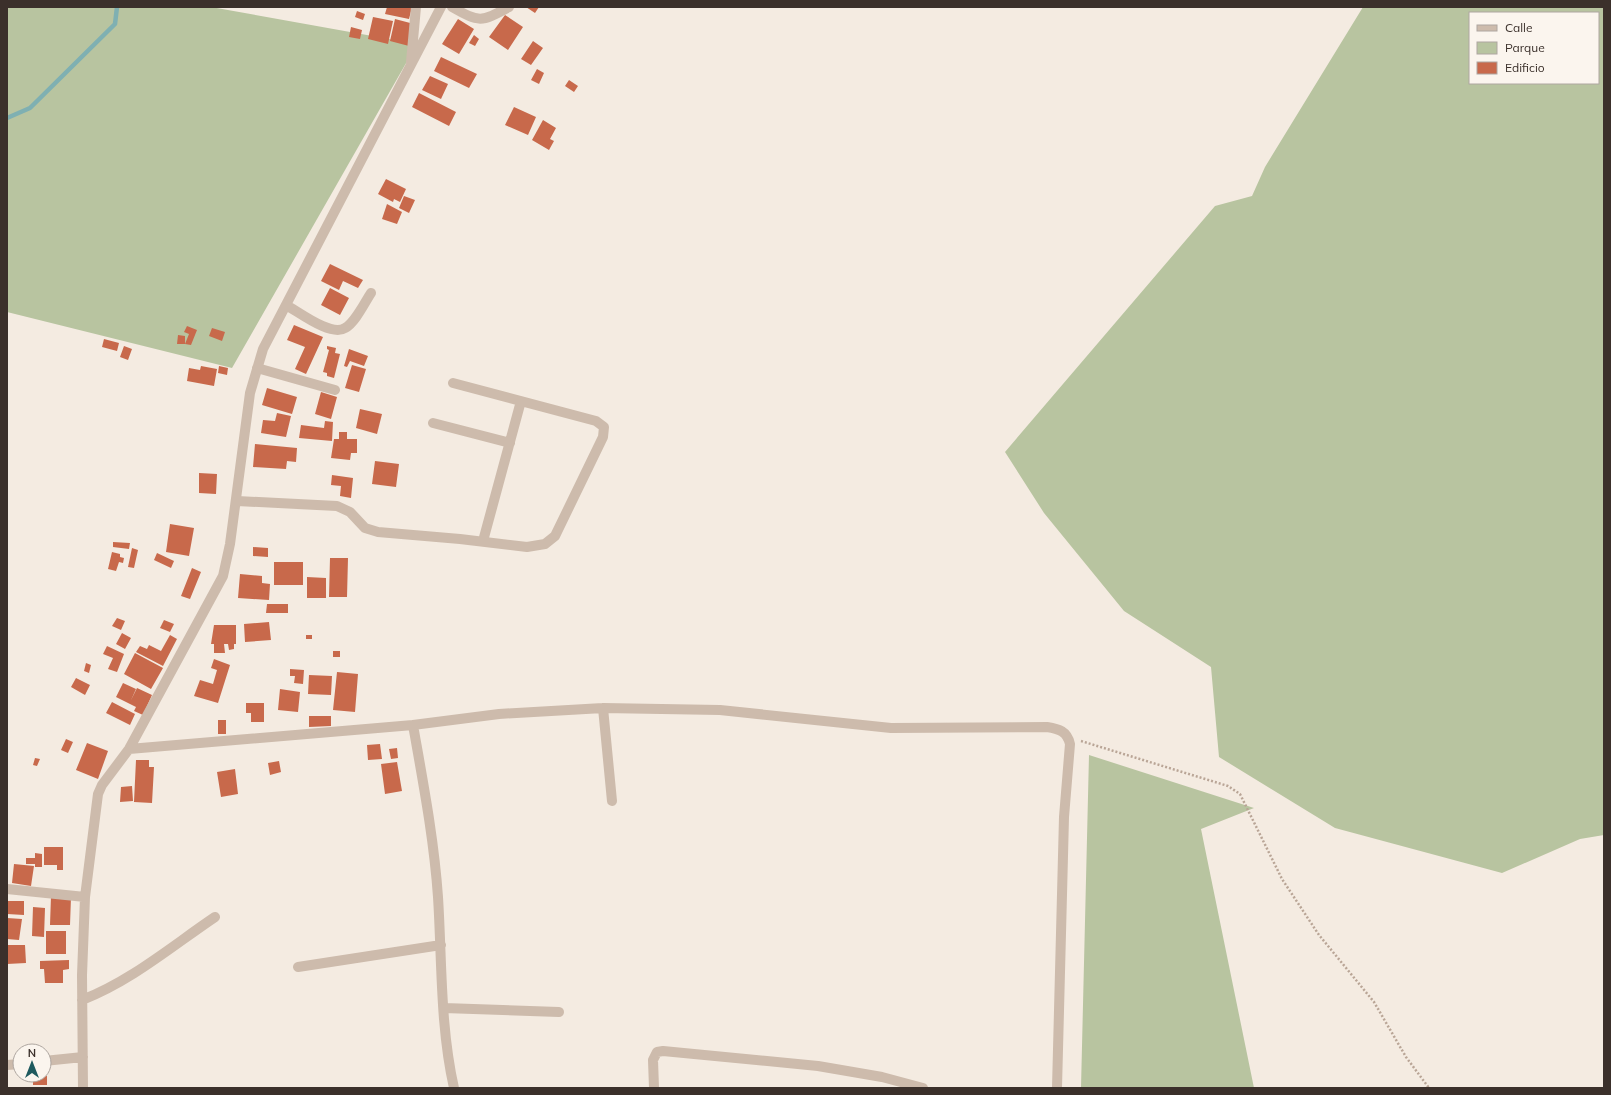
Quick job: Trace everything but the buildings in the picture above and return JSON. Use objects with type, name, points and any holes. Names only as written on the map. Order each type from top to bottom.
[{"type":"street","points":[[410,68],[416,7]]},
{"type":"street","points":[[83,1088],[82,1000],[85,897],[98,794],[102,785],[129,749],[222,576],[228,560],[237,501],[248,407],[263,349],[441,7]]},
{"type":"street","points":[[452,7],[477,20],[489,18],[509,7]]},
{"type":"street","points":[[286,305],[326,328],[340,330],[346,328],[371,293]]},
{"type":"street","points":[[257,368],[335,390]]},
{"type":"street","points":[[237,501],[337,506],[350,512],[359,523],[371,530],[533,547],[550,540],[555,536],[603,437],[604,427],[596,421],[453,383]]},
{"type":"street","points":[[483,541],[521,401]]},
{"type":"street","points":[[433,423],[510,443]]},
{"type":"street","points":[[129,749],[413,725],[499,714],[603,708],[720,710],[891,728],[1047,727],[1061,730],[1068,738],[1064,817],[1056,1088]]},
{"type":"street","points":[[603,708],[612,801]]},
{"type":"street","points":[[413,725],[435,856],[444,1008],[454,1088]]},
{"type":"street","points":[[7,890],[85,897]]},
{"type":"street","points":[[82,1000],[104,992],[124,980],[215,917]]},
{"type":"street","points":[[298,967],[441,945]]},
{"type":"street","points":[[444,1008],[559,1012]]},
{"type":"street","points":[[654,1088],[653,1060],[657,1052],[663,1051],[818,1066],[882,1077],[923,1088]]},
{"type":"street","points":[[52,1060],[82,1057]]},
{"type":"path","points":[[1068,738],[1228,786],[1240,794],[1282,879],[1319,936],[1374,1002],[1406,1057],[1430,1088]]},
{"type":"green space","points":[[7,7],[211,7],[417,44],[232,368],[7,312]]},
{"type":"green space","points":[[1363,7],[1604,7],[1604,835],[1580,839],[1502,873],[1335,828],[1219,757],[1211,667],[1124,611],[1044,513],[1005,452],[1215,206],[1252,196],[1265,167]]},
{"type":"green space","points":[[1089,755],[1254,808],[1201,829],[1254,1088],[1081,1088]]},
{"type":"waterway","points":[[7,118],[30,108],[115,24],[117,7]]}]
